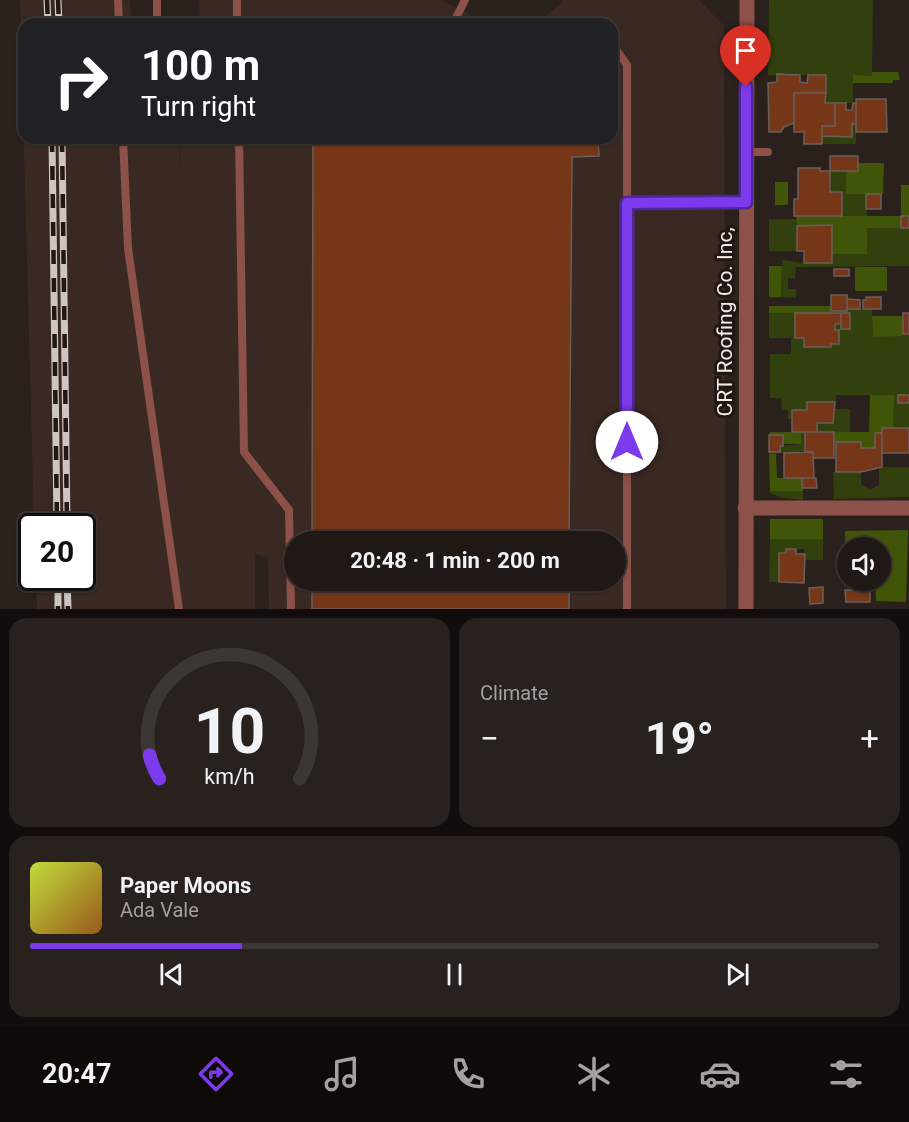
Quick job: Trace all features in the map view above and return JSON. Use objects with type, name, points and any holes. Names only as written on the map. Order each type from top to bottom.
[{"type":"street","name":"CRT Roofing Co. Inc,","points":[[746,609],[747,0]]},
{"type":"street","points":[[745,507],[909,508]]},
{"type":"lane","points":[[118,0],[119,18]]},
{"type":"lane","points":[[157,0],[157,18]]},
{"type":"lane","points":[[237,0],[237,18]]},
{"type":"lane","points":[[456,18],[465,0]]},
{"type":"lane","points":[[618,52],[627,65],[627,609]]},
{"type":"lane","points":[[123,144],[128,248],[179,609]]},
{"type":"lane","points":[[239,144],[244,452],[289,510],[291,609]]},
{"type":"lane","points":[[746,152],[768,152]]},
{"type":"lane","points":[[627,203],[746,202]]},
{"type":"shaded area","points":[[20,0],[130,0],[131,18],[20,18]]},
{"type":"shaded area","points":[[199,0],[441,0],[476,18],[200,18]]},
{"type":"shaded area","points":[[562,0],[699,0],[724,26],[726,609],[269,609],[268,557],[255,554],[255,609],[37,609],[36,591],[96,591],[96,513],[34,513],[24,144],[179,144],[181,212],[180,144],[618,144],[618,18],[544,18]]},
{"type":"green space","points":[[769,0],[873,0],[872,76],[853,76],[853,103],[825,103],[826,75],[768,75]]},
{"type":"green space","points":[[872,72],[898,72],[900,80],[893,80],[893,83],[853,83],[853,75],[872,76]]},
{"type":"green space","points":[[852,124],[856,124],[856,144],[822,144],[822,136],[852,137]]},
{"type":"green space","points":[[858,163],[884,163],[883,194],[846,194],[846,171],[858,171]]},
{"type":"green space","points":[[830,171],[846,171],[846,194],[866,194],[867,216],[842,216],[842,192],[830,192]]},
{"type":"green space","points":[[775,182],[788,182],[788,205],[775,205]]},
{"type":"green space","points":[[901,185],[909,185],[909,216],[901,216]]},
{"type":"green space","points":[[796,216],[901,216],[901,228],[867,228],[867,254],[832,254],[832,225],[797,226]]},
{"type":"green space","points":[[769,219],[796,219],[797,251],[769,251]]},
{"type":"green space","points":[[867,228],[909,228],[909,266],[796,267],[795,278],[788,278],[788,289],[796,289],[796,298],[781,297],[782,260],[832,263],[832,254],[867,254]]},
{"type":"green space","points":[[769,266],[782,266],[781,297],[769,297]]},
{"type":"green space","points":[[855,267],[887,267],[887,291],[855,291]]},
{"type":"green space","points":[[769,306],[831,306],[831,313],[769,313]]},
{"type":"green space","points":[[847,309],[872,309],[873,337],[909,334],[909,395],[898,403],[909,403],[909,428],[893,429],[893,395],[836,395],[836,402],[808,402],[807,410],[792,410],[792,419],[788,419],[788,410],[782,410],[781,398],[770,398],[770,354],[791,354],[791,338],[769,338],[769,313],[795,313],[795,338],[804,338],[804,347],[831,347],[831,344],[839,344],[839,330],[835,330],[835,324],[841,324],[849,329],[850,314],[831,313],[831,311],[847,311]]},
{"type":"green space","points":[[872,316],[903,316],[903,336],[873,337]]},
{"type":"green space","points":[[870,395],[894,395],[893,429],[875,433],[875,448],[861,448],[861,442],[834,442],[834,432],[869,432]]},
{"type":"green space","points":[[833,409],[850,409],[850,432],[817,432],[817,423],[833,423]]},
{"type":"green space","points":[[770,432],[801,432],[801,444],[783,444],[769,435]]},
{"type":"green space","points":[[801,432],[805,432],[805,452],[769,454],[769,452],[779,452],[780,446],[801,444]]},
{"type":"green space","points":[[769,454],[776,454],[777,478],[802,478],[803,491],[770,491]]},
{"type":"green space","points":[[879,467],[909,467],[909,497],[834,499],[833,472],[861,472],[861,484],[872,488],[879,485]]},
{"type":"green space","points":[[770,491],[803,491],[803,500],[782,498]]},
{"type":"green space","points":[[770,519],[823,519],[823,539],[770,539]]},
{"type":"green space","points":[[908,530],[906,602],[876,601],[876,591],[891,591],[891,537],[845,537],[845,531]]},
{"type":"green space","points":[[770,539],[823,539],[823,560],[804,560],[804,549],[786,549],[786,553],[779,553],[779,582],[769,582]]},
{"type":"building","points":[[777,74],[800,75],[800,82],[807,83],[808,75],[826,75],[826,93],[794,93],[794,123],[784,127],[781,132],[769,132],[768,83],[777,82]]},
{"type":"building","points":[[794,93],[826,93],[825,103],[835,103],[835,126],[822,126],[822,144],[804,144],[804,132],[794,132]]},
{"type":"building","points":[[856,99],[886,99],[887,132],[856,132]]},
{"type":"building","points":[[835,103],[846,103],[846,110],[852,110],[853,103],[856,103],[856,124],[852,124],[852,137],[822,136],[822,126],[835,126]]},
{"type":"building","points":[[313,144],[598,144],[599,156],[572,157],[569,531],[312,531]]},
{"type":"building","points":[[830,156],[858,156],[858,171],[830,171]]},
{"type":"building","points":[[798,168],[820,168],[820,171],[830,171],[830,192],[842,192],[842,216],[794,216],[794,199],[798,199]]},
{"type":"building","points":[[866,194],[881,194],[881,209],[866,209]]},
{"type":"building","points":[[901,216],[909,216],[909,228],[901,228]]},
{"type":"building","points":[[832,225],[832,263],[804,263],[804,251],[797,251],[797,226]]},
{"type":"building","points":[[834,269],[849,269],[849,276],[834,276]]},
{"type":"building","points":[[831,295],[847,295],[847,311],[831,311]]},
{"type":"building","points":[[866,297],[881,297],[881,309],[863,309],[863,300],[866,300]]},
{"type":"building","points":[[847,299],[860,300],[860,309],[847,309]]},
{"type":"building","points":[[795,313],[841,313],[841,324],[835,324],[835,330],[839,330],[839,344],[831,344],[831,347],[804,347],[804,338],[795,338]]},
{"type":"building","points":[[841,313],[850,313],[850,329],[841,329]]},
{"type":"building","points":[[903,313],[909,313],[909,334],[903,334]]},
{"type":"building","points":[[898,395],[909,395],[909,403],[898,403]]},
{"type":"building","points":[[807,402],[835,402],[833,423],[817,423],[817,432],[792,432],[792,410],[807,410]]},
{"type":"building","points":[[882,428],[909,428],[909,453],[882,453]]},
{"type":"building","points":[[805,432],[834,432],[834,458],[813,458],[813,452],[805,452]]},
{"type":"building","points":[[875,433],[882,433],[882,467],[861,472],[836,472],[836,442],[861,442],[861,448],[875,448]]},
{"type":"building","points":[[769,435],[783,435],[783,446],[780,446],[780,452],[769,452]]},
{"type":"building","points":[[813,452],[814,478],[784,478],[784,453]]},
{"type":"building","points":[[802,478],[816,478],[817,488],[802,488]]},
{"type":"building","points":[[786,549],[796,549],[796,554],[805,554],[804,583],[779,582],[779,553],[786,553]]},
{"type":"building","points":[[823,587],[823,603],[810,604],[809,588]]},
{"type":"building","points":[[312,591],[569,591],[569,609],[312,609]]},
{"type":"building","points":[[845,591],[870,591],[870,602],[846,602]]},
{"type":"railway","points":[[47,0],[48,18]]},
{"type":"railway","points":[[58,0],[59,18]]},
{"type":"railway","points":[[52,144],[57,513]]},
{"type":"railway","points":[[62,144],[67,513]]},
{"type":"railway","points":[[58,591],[58,609]]},
{"type":"railway","points":[[67,591],[68,609]]},
{"type":"route","points":[[627,442],[627,203],[746,202],[746,87]]}]
